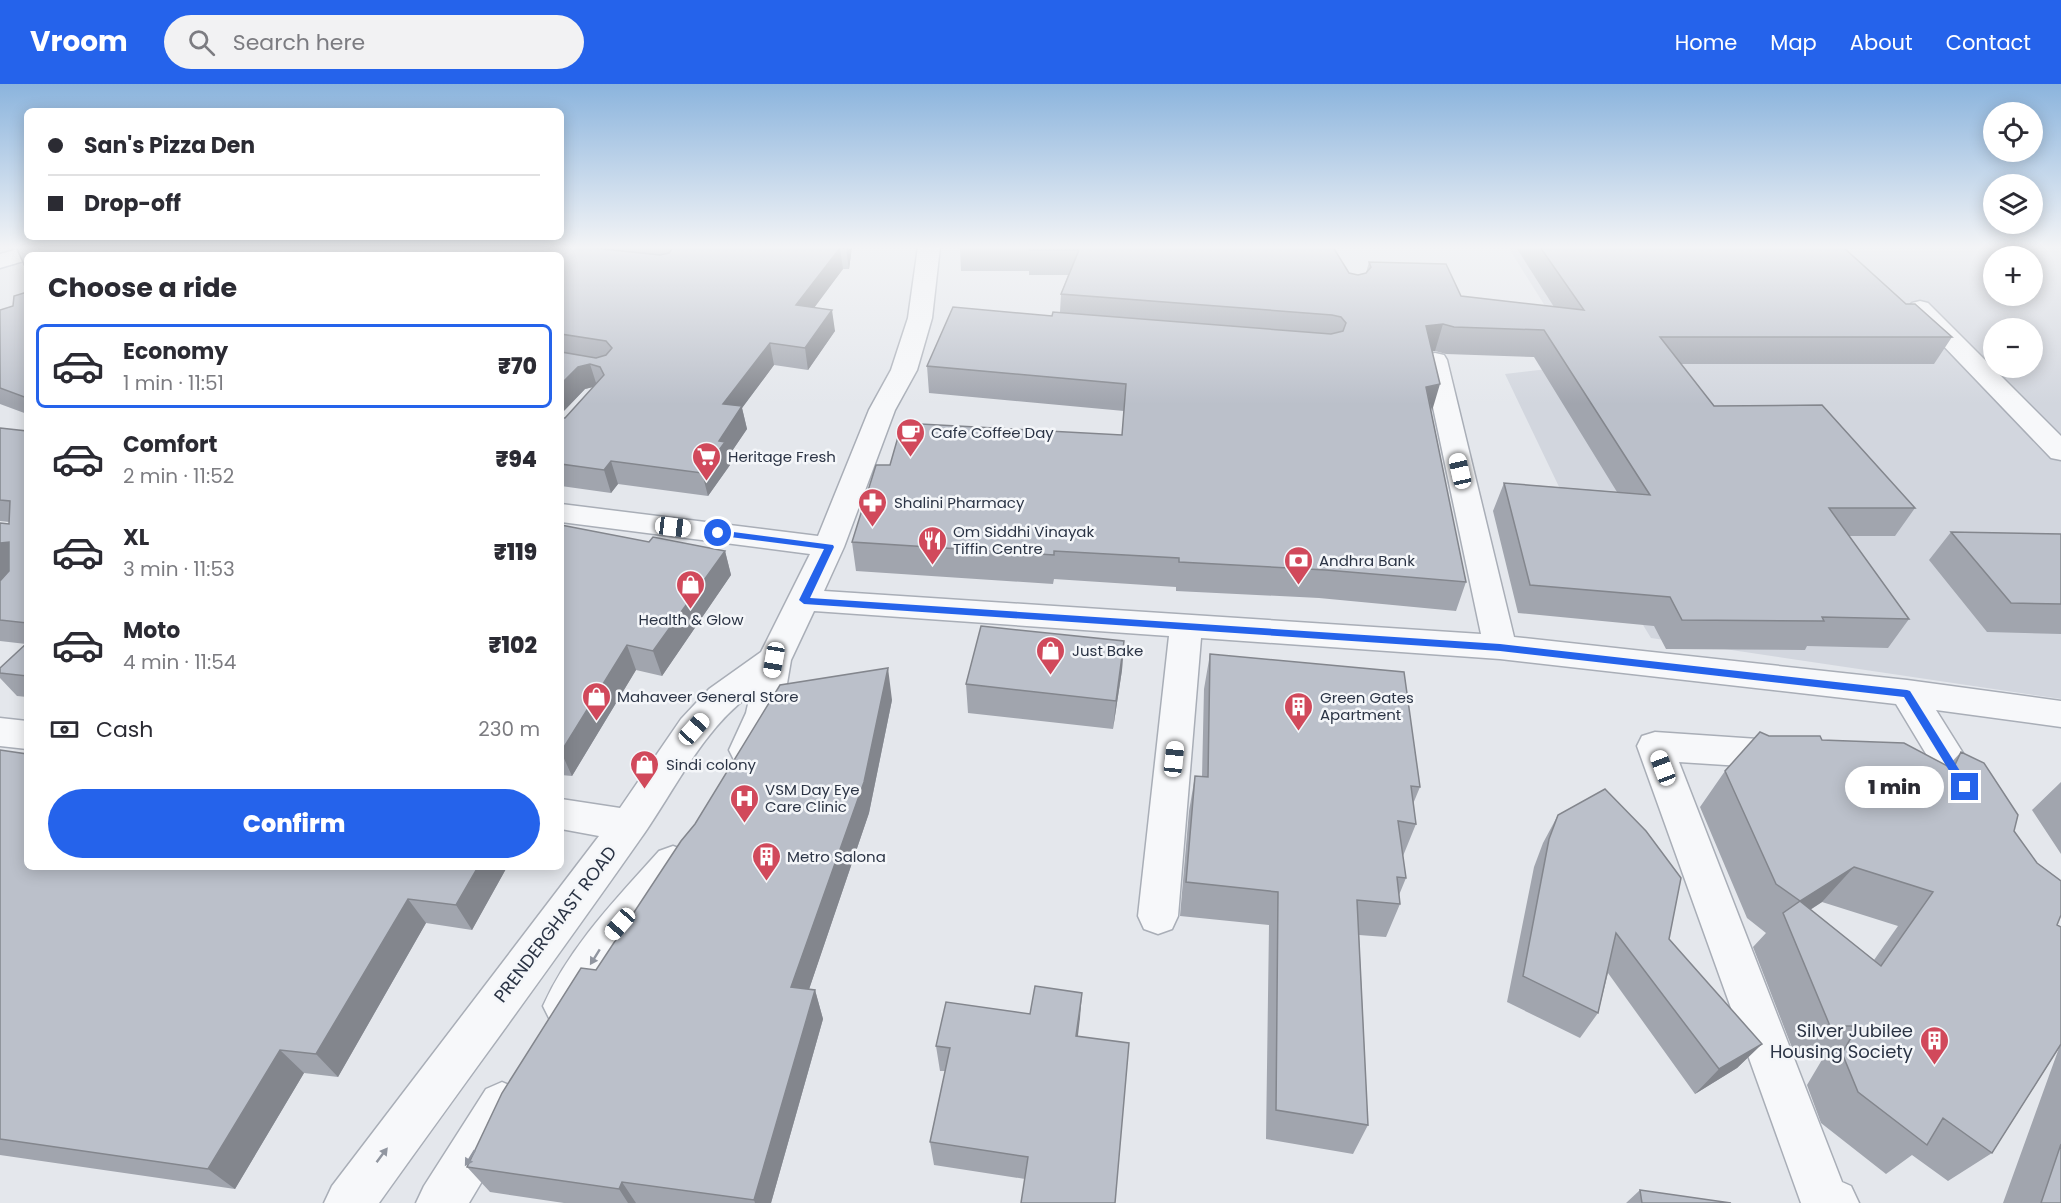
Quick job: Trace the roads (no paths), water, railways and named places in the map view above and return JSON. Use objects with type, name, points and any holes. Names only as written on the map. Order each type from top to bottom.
[{"type":"street","name":"PRENDERGHAST ROAD","points":[[726,785],[749,746],[764,713],[774,660],[829,547],[882,410],[932,319],[931,299]]},
{"type":"street","points":[[1920,308],[2061,452]]},
{"type":"street","points":[[1435,360],[1500,648]]},
{"type":"street","points":[[564,513],[829,547]]},
{"type":"street","points":[[804,600],[1500,648],[1907,693],[2061,714]]},
{"type":"street","points":[[1158,916],[1186,627]]},
{"type":"street","name":"PRENDERGHAST ROAD","points":[[348,1203],[629,825],[694,729],[721,698],[774,660]]},
{"type":"street","points":[[1907,693],[1991,828]]},
{"type":"street","points":[[0,732],[24,735]]},
{"type":"street","points":[[1822,758],[1655,746],[1826,1203],[1834,1203]]},
{"type":"street","points":[[1905,764],[1953,767]]},
{"type":"street","points":[[564,814],[629,825]]},
{"type":"street","points":[[544,1039],[606,940],[696,834]]},
{"type":"street","points":[[447,1202],[519,1079]]},
{"type":"place","name":"Cafe Coffee Day","points":[[910,458]]},
{"type":"place","name":"Heritage Fresh","points":[[707,482]]},
{"type":"place","name":"Shalini Pharmacy","points":[[873,528]]},
{"type":"place","name":"Om Siddhi Vinayak Tiffin Centre","points":[[932,566]]},
{"type":"place","name":"Andhra Bank","points":[[1298,586]]},
{"type":"place","name":"Health & Glow","points":[[691,610]]},
{"type":"place","name":"Just Bake","points":[[1051,676]]},
{"type":"place","name":"Mahaveer General Store","points":[[596,722]]},
{"type":"place","name":"Green Gates Apartment","points":[[1299,732]]},
{"type":"place","name":"Sindi colony","points":[[645,790]]},
{"type":"place","name":"VSM Day Eye Care Clinic","points":[[744,824]]},
{"type":"place","name":"Metro Salona","points":[[766,882]]},
{"type":"place","name":"Silver Jubilee Housing Society","points":[[1934,1066]]}]
